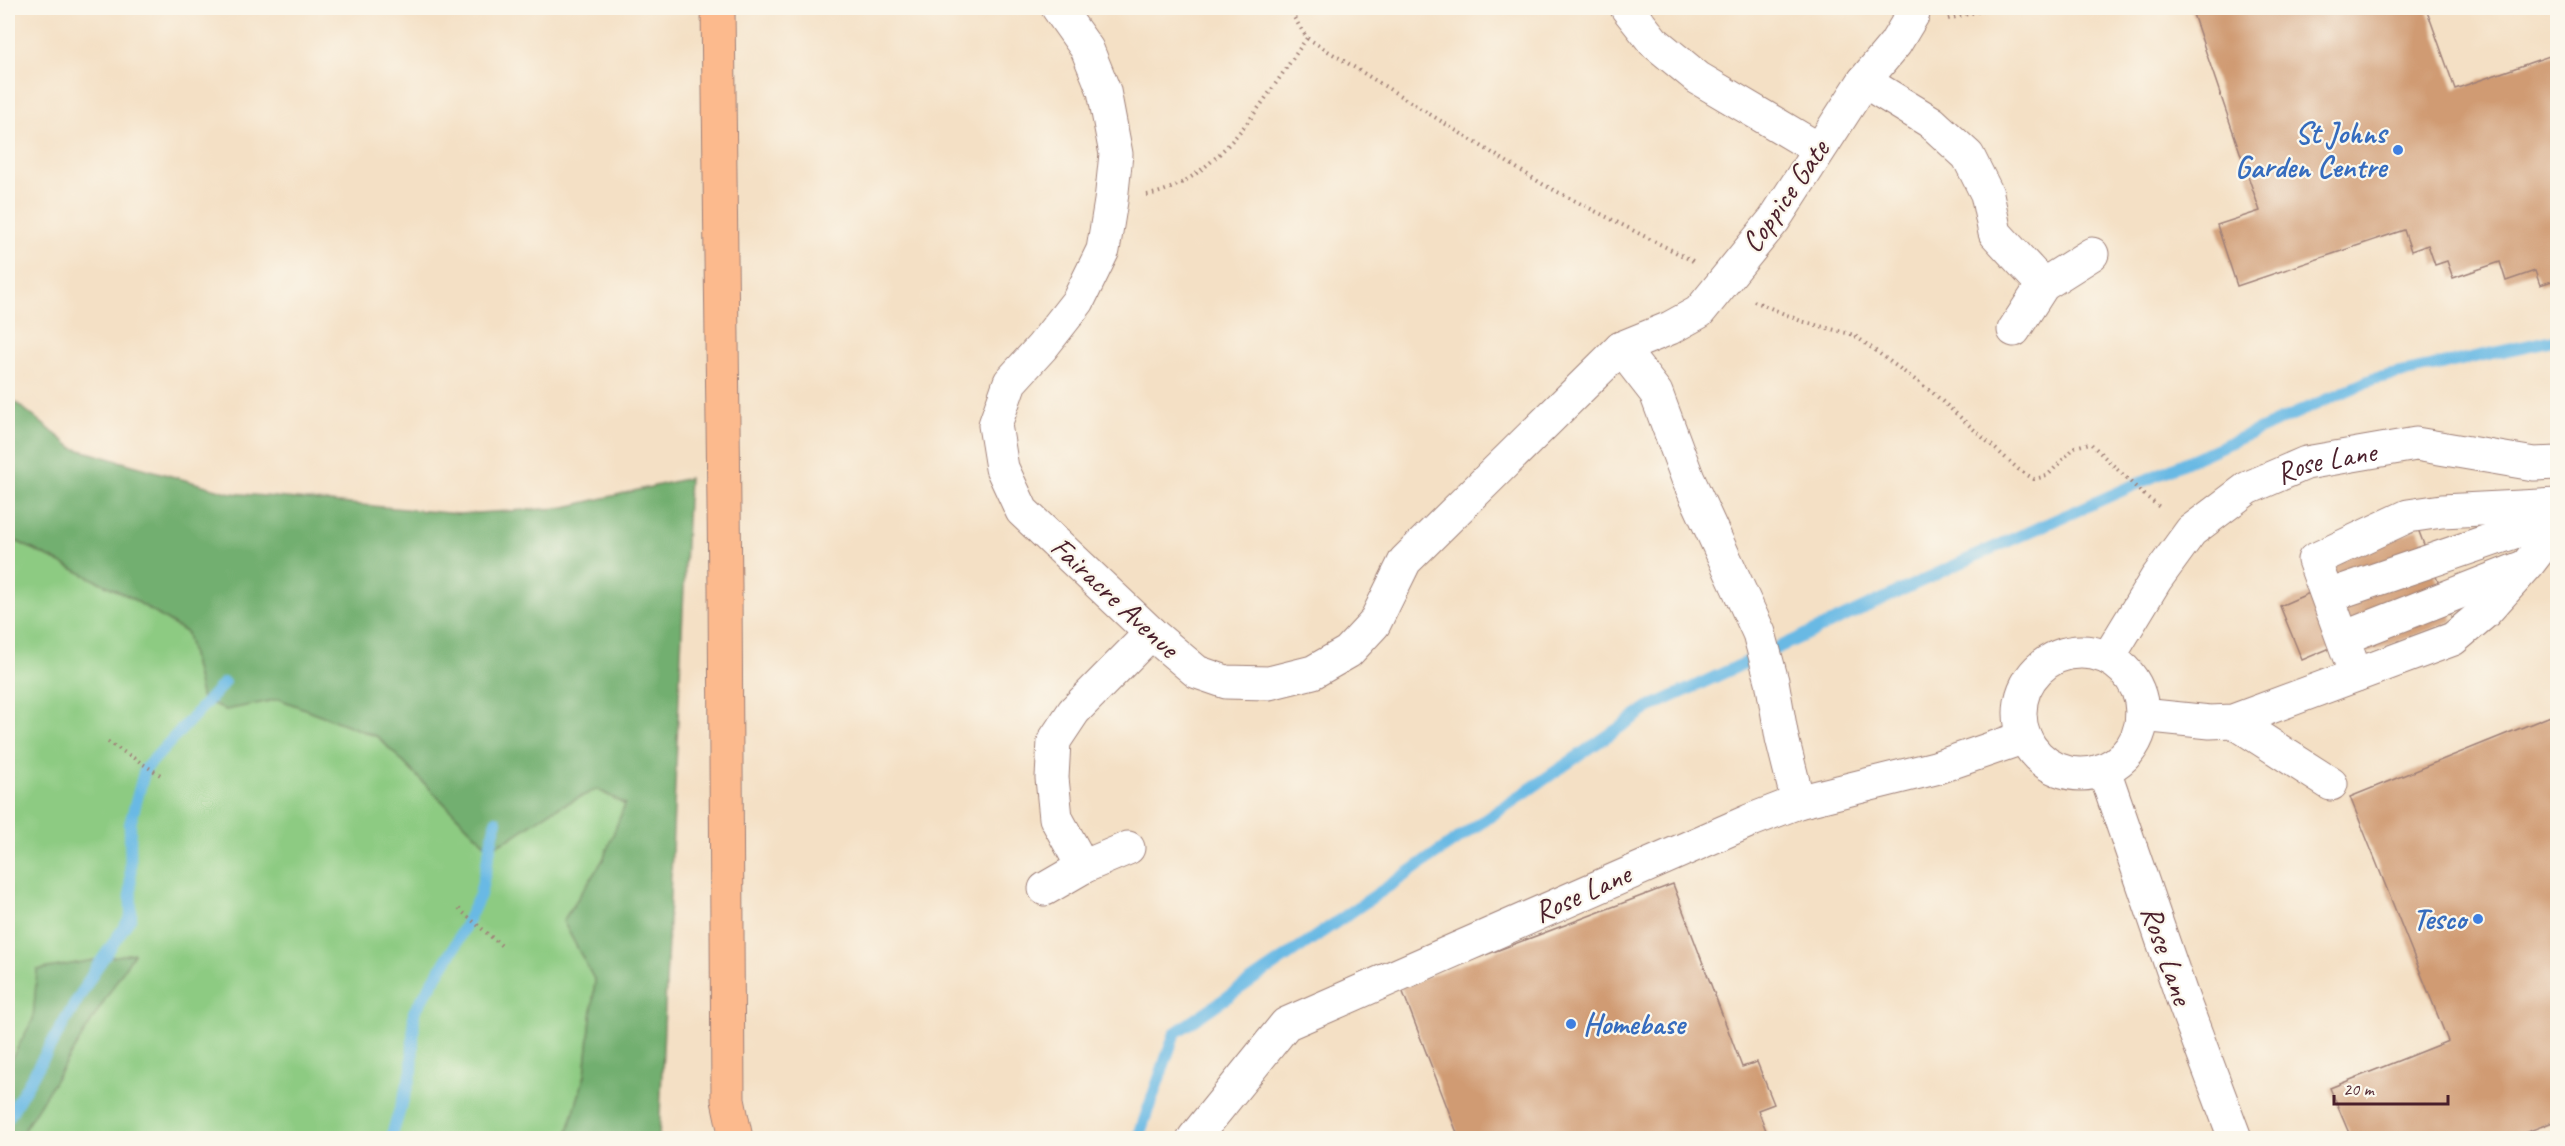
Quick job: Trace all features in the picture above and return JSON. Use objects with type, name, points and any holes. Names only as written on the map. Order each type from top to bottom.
[{"type":"highway","points":[[718,8],[728,1100],[736,1138]]},
{"type":"highway","points":[[718,1138],[728,1100]]},
{"type":"street","name":"Fairacre Avenue","points":[[1058,8],[1087,49],[1104,92],[1116,154],[1111,201],[1103,250],[1078,302],[1042,347],[1010,381],[995,425],[1002,468],[1022,510],[1151,633],[1197,672],[1226,682],[1269,683],[1313,672],[1348,652],[1374,624],[1405,561],[1621,348]]},
{"type":"street","points":[[1627,8],[1653,41],[1698,78],[1818,149]]},
{"type":"street","name":"Coppice Gate","points":[[1621,348],[1670,328],[1699,312],[1774,220],[1864,81],[1895,44],[1913,11]]},
{"type":"street","points":[[1864,81],[1931,122],[1968,156],[1987,194],[1995,233],[2043,285]]},
{"type":"street","points":[[2014,330],[2043,285],[2092,254]]},
{"type":"street","points":[[1621,348],[1656,393],[1688,479],[1759,633],[1772,681],[1782,738],[1798,802]]},
{"type":"street","name":"Rose Lane","points":[[2108,658],[2156,579],[2191,531],[2248,488],[2306,462],[2416,444],[2534,464],[2558,463]]},
{"type":"street","points":[[2356,675],[2314,560],[2408,516],[2442,511],[2558,504]]},
{"type":"street","points":[[2328,596],[2558,517]]},
{"type":"street","points":[[2142,715],[2210,722],[2233,721],[2453,639],[2485,612],[2558,525]]},
{"type":"street","points":[[2343,638],[2522,568]]},
{"type":"street","points":[[1083,867],[1056,818],[1053,778],[1054,741],[1074,711],[1151,633]]},
{"type":"street","points":[[2079,652],[2108,658],[2127,673],[2139,693],[2142,715],[2139,733],[2128,753],[2104,770],[2075,774],[2051,767],[2034,753],[2025,737],[2020,718],[2022,698],[2033,675],[2049,661],[2079,652]]},
{"type":"street","points":[[2233,721],[2331,784]]},
{"type":"street","name":"Rose Lane","points":[[1194,1138],[1286,1024],[1698,842],[1798,802],[1935,768],[2025,737]]},
{"type":"street","name":"Rose Lane","points":[[2104,770],[2181,998],[2235,1138]]},
{"type":"street","points":[[1045,889],[1083,867],[1128,848]]},
{"type":"path","points":[[1288,8],[1307,38],[1544,185],[1684,256],[1751,300],[1801,321],[1854,335],[1933,393],[2019,470],[2034,479],[2046,476],[2075,447],[2090,443],[2143,494]]},
{"type":"path","points":[[1913,11],[1935,22],[1992,8]]},
{"type":"path","points":[[1111,201],[1156,194],[1198,172],[1229,146],[1307,38]]},
{"type":"path","points":[[108,742],[162,776]]},
{"type":"path","points":[[459,909],[480,924],[503,947]]},
{"type":"green space","points":[[8,396],[73,448],[231,493],[459,514],[561,508],[689,478],[659,1138],[566,1138],[585,1075],[595,981],[563,921],[603,860],[625,804],[597,789],[551,811],[509,839],[489,848],[378,737],[279,699],[226,710],[202,699],[187,633],[130,597],[8,537]]},
{"type":"green space","points":[[8,537],[130,597],[187,633],[202,699],[226,710],[279,699],[378,737],[489,848],[509,839],[551,811],[597,789],[625,805],[603,860],[563,921],[595,981],[585,1075],[566,1138],[8,1138]]},
{"type":"green space","points":[[134,953],[19,1138],[8,1138],[8,1065],[33,1019],[37,970]]},
{"type":"building","name":"St Johns Garden Centre","points":[[2191,8],[2426,8],[2455,89],[2558,53],[2558,279],[2540,285],[2535,271],[2506,281],[2500,262],[2453,278],[2447,261],[2435,265],[2428,245],[2411,251],[2404,230],[2237,286],[2217,225],[2260,211]]},
{"type":"building","points":[[2418,529],[2453,621],[2342,663],[2335,646],[2302,660],[2280,606],[2314,591],[2307,571]]},
{"type":"building","name":"Tesco","points":[[2558,713],[2558,1120],[2511,1138],[2351,1138],[2330,1088],[2448,1041],[2350,797]]},
{"type":"building","name":"Homebase","points":[[1673,884],[1742,1067],[1757,1062],[1774,1104],[1758,1110],[1769,1138],[1459,1138],[1401,987]]},
{"type":"waterway","points":[[1138,1138],[1175,1033],[1648,708],[1986,551],[2373,379],[2558,339]]},
{"type":"waterway","points":[[8,1118],[95,970],[131,917],[130,824],[145,769],[224,683]]},
{"type":"waterway","points":[[391,1138],[412,1071],[414,1012],[454,948],[480,895],[496,821]]},
{"type":"place","name":"St Johns Garden Centre","points":[[2398,150]]},
{"type":"place","name":"Tesco","points":[[2478,919]]},
{"type":"place","name":"Homebase","points":[[1571,1024]]}]
